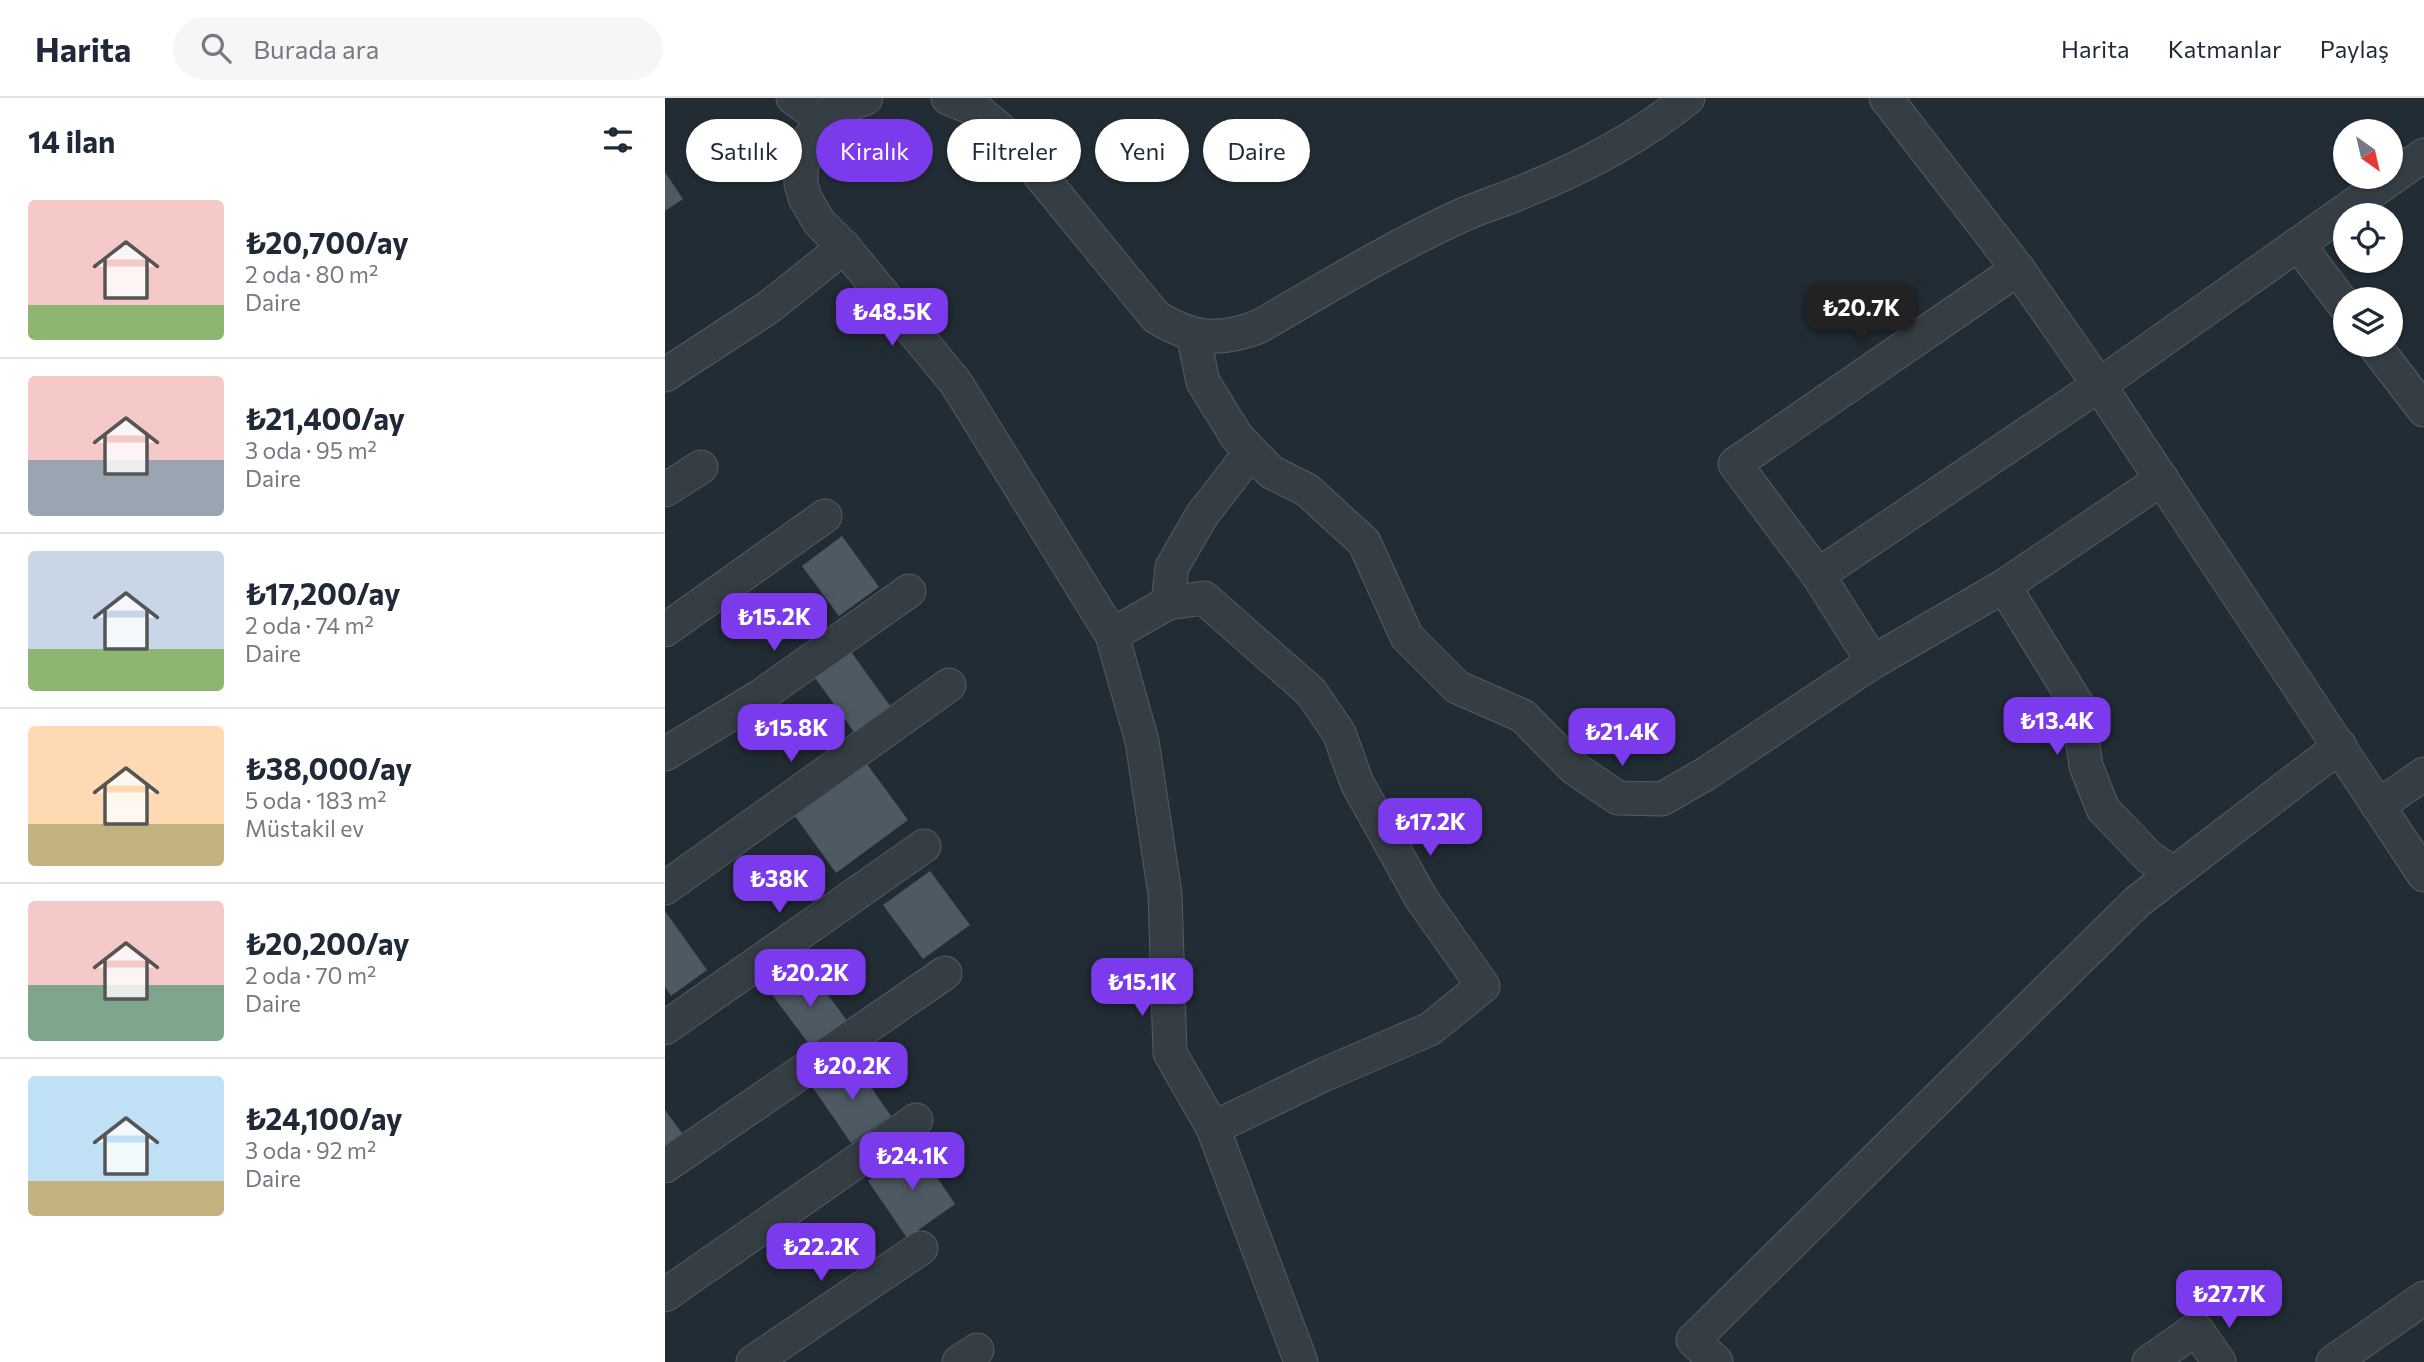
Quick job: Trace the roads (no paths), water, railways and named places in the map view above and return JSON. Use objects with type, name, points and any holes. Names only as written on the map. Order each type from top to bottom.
[{"type":"street","points":[[793,98],[823,119]]},
{"type":"street","points":[[825,119],[837,109],[866,98]]},
{"type":"street","points":[[948,98],[977,110],[1008,136],[1156,317],[1193,334],[1216,337],[1238,334],[1258,327],[1413,238],[1468,212],[1569,171],[1661,120],[1688,98]]},
{"type":"street","points":[[1886,98],[2018,269],[2099,385],[2424,875]]},
{"type":"street","points":[[816,130],[804,151],[801,168],[801,184],[810,211],[844,247],[956,383],[1112,635],[1142,741],[1165,894],[1170,1053],[1213,1128],[1301,1362]]},
{"type":"street","points":[[1818,575],[2099,385],[2424,155]]},
{"type":"street","points":[[2298,244],[2333,290]]},
{"type":"street","points":[[665,375],[769,307],[844,247]]},
{"type":"street","points":[[1873,662],[1818,575],[1735,464],[2018,269]]},
{"type":"street","points":[[1193,334],[1203,382],[1237,437],[1272,472],[1307,490],[1364,542],[1407,637],[1457,687],[1523,716],[1574,768],[1618,798],[1662,799],[1707,774],[1873,662],[2004,586],[2162,479]]},
{"type":"street","points":[[2383,357],[2424,410]]},
{"type":"street","points":[[1168,603],[1172,567],[1202,515],[1251,452]]},
{"type":"street","points":[[665,490],[702,467]]},
{"type":"street","points":[[665,630],[825,516]]},
{"type":"street","points":[[2004,586],[2077,704],[2086,766],[2103,809],[2150,857],[2173,873]]},
{"type":"street","points":[[665,754],[759,697],[909,591]]},
{"type":"street","points":[[1112,635],[1168,603],[1204,598],[1311,692],[1339,733],[1357,783],[1421,898],[1483,986],[1430,1029],[1323,1074],[1213,1128]]},
{"type":"street","points":[[665,888],[949,685]]},
{"type":"street","points":[[1716,1362],[1693,1340],[2138,901],[2340,746]]},
{"type":"street","points":[[2378,806],[2424,774]]},
{"type":"street","points":[[665,1028],[924,846]]},
{"type":"street","points":[[665,1166],[945,973]]},
{"type":"street","points":[[665,1295],[916,1120]]},
{"type":"street","points":[[753,1362],[921,1248]]},
{"type":"street","points":[[2333,1362],[2370,1351],[2424,1298]]},
{"type":"street","points":[[2149,1362],[2196,1329],[2219,1362]]}]
